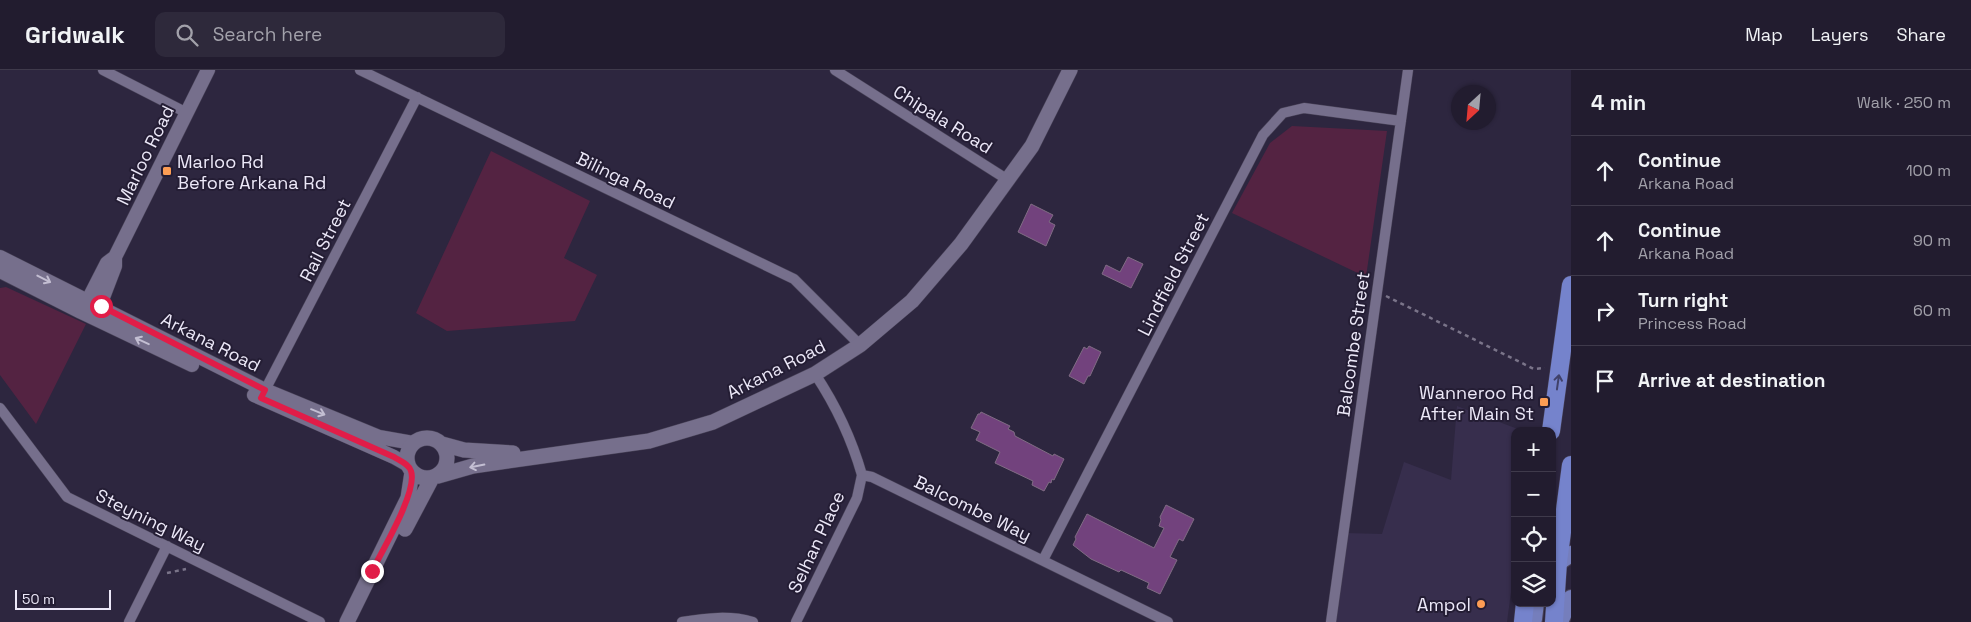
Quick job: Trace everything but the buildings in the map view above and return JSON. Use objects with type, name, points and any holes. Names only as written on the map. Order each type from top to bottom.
[{"type":"highway","points":[[1552,427],[1571,285]]},
{"type":"highway","points":[[1554,622],[1560,561],[1569,501],[1571,466]]},
{"type":"highway","points":[[1523,622],[1525,607]]},
{"type":"main road","name":"Arkana Road","points":[[435,477],[473,466],[649,441],[713,422],[815,374],[860,345],[912,301],[961,244],[1032,146],[1070,70]]},
{"type":"main road","points":[[347,622],[408,498],[410,469],[406,457],[408,449],[413,443],[428,437],[442,444],[447,455],[447,461],[442,472],[435,477],[419,501],[358,622]]},
{"type":"main road","name":"Arkana Road","points":[[442,444],[464,450],[542,455]]},
{"type":"main road","points":[[410,469],[425,479],[435,477]]},
{"type":"main road","points":[[1560,622],[1571,598]]},
{"type":"main road","points":[[1532,622],[1536,607]]},
{"type":"street","points":[[103,70],[187,113]]},
{"type":"street","name":"Marloo Road","points":[[98,313],[115,266],[115,258],[208,70]]},
{"type":"street","name":"Bilinga Road","points":[[360,70],[794,279],[860,345]]},
{"type":"street","name":"Chipala Road","points":[[835,70],[1008,180]]},
{"type":"street","name":"Balcombe Street","points":[[1331,622],[1408,70]]},
{"type":"street","name":"Rail Street","points":[[263,394],[418,97]]},
{"type":"street","name":"Lindfield Street","points":[[1043,560],[1264,135],[1283,113],[1304,108],[1401,120]]},
{"type":"street","name":"Arkana Road","points":[[0,257],[84,306],[394,457],[410,469]]},
{"type":"street","name":"Marloo Road","points":[[84,306],[107,263],[115,258]]},
{"type":"street","name":"Arkana Road","points":[[0,271],[84,306]]},
{"type":"street","points":[[815,374],[828,392],[858,460],[862,474]]},
{"type":"street","name":"Arkana Road","points":[[263,394],[379,437],[413,443]]},
{"type":"street","name":"Steyning Way","points":[[0,408],[67,497],[320,622]]},
{"type":"street","name":"Balcombe Way","points":[[862,474],[872,477],[1168,622]]},
{"type":"street","name":"Selhan Place","points":[[796,622],[857,498],[862,474]]},
{"type":"street","points":[[129,622],[167,546]]},
{"type":"street","points":[[682,622],[706,618],[739,618],[753,622]]},
{"type":"path","points":[[1376,291],[1534,369],[1545,368]]},
{"type":"path","points":[[159,575],[185,568],[194,573]]},
{"type":"shaded area","points":[[1292,126],[1387,131],[1366,277],[1232,213],[1270,143]]},
{"type":"shaded area","points":[[491,151],[590,201],[564,258],[597,275],[575,321],[447,331],[416,313]]},
{"type":"shaded area","points":[[6,287],[86,324],[36,424],[0,375],[0,288]]},
{"type":"shaded area","points":[[1457,406],[1512,427],[1511,592],[1507,622],[1329,622],[1345,533],[1382,534],[1404,462],[1451,480]]},
{"type":"place","name":"Marloo Rd Before Arkana Rd","points":[[167,171]]},
{"type":"place","name":"Wanneroo Rd After Main St","points":[[1544,402]]},
{"type":"place","name":"Ampol","points":[[1481,604]]},
{"type":"route","points":[[101,306],[159,338],[265,390],[261,398],[408,465],[412,472],[408,498],[372,571]]}]
